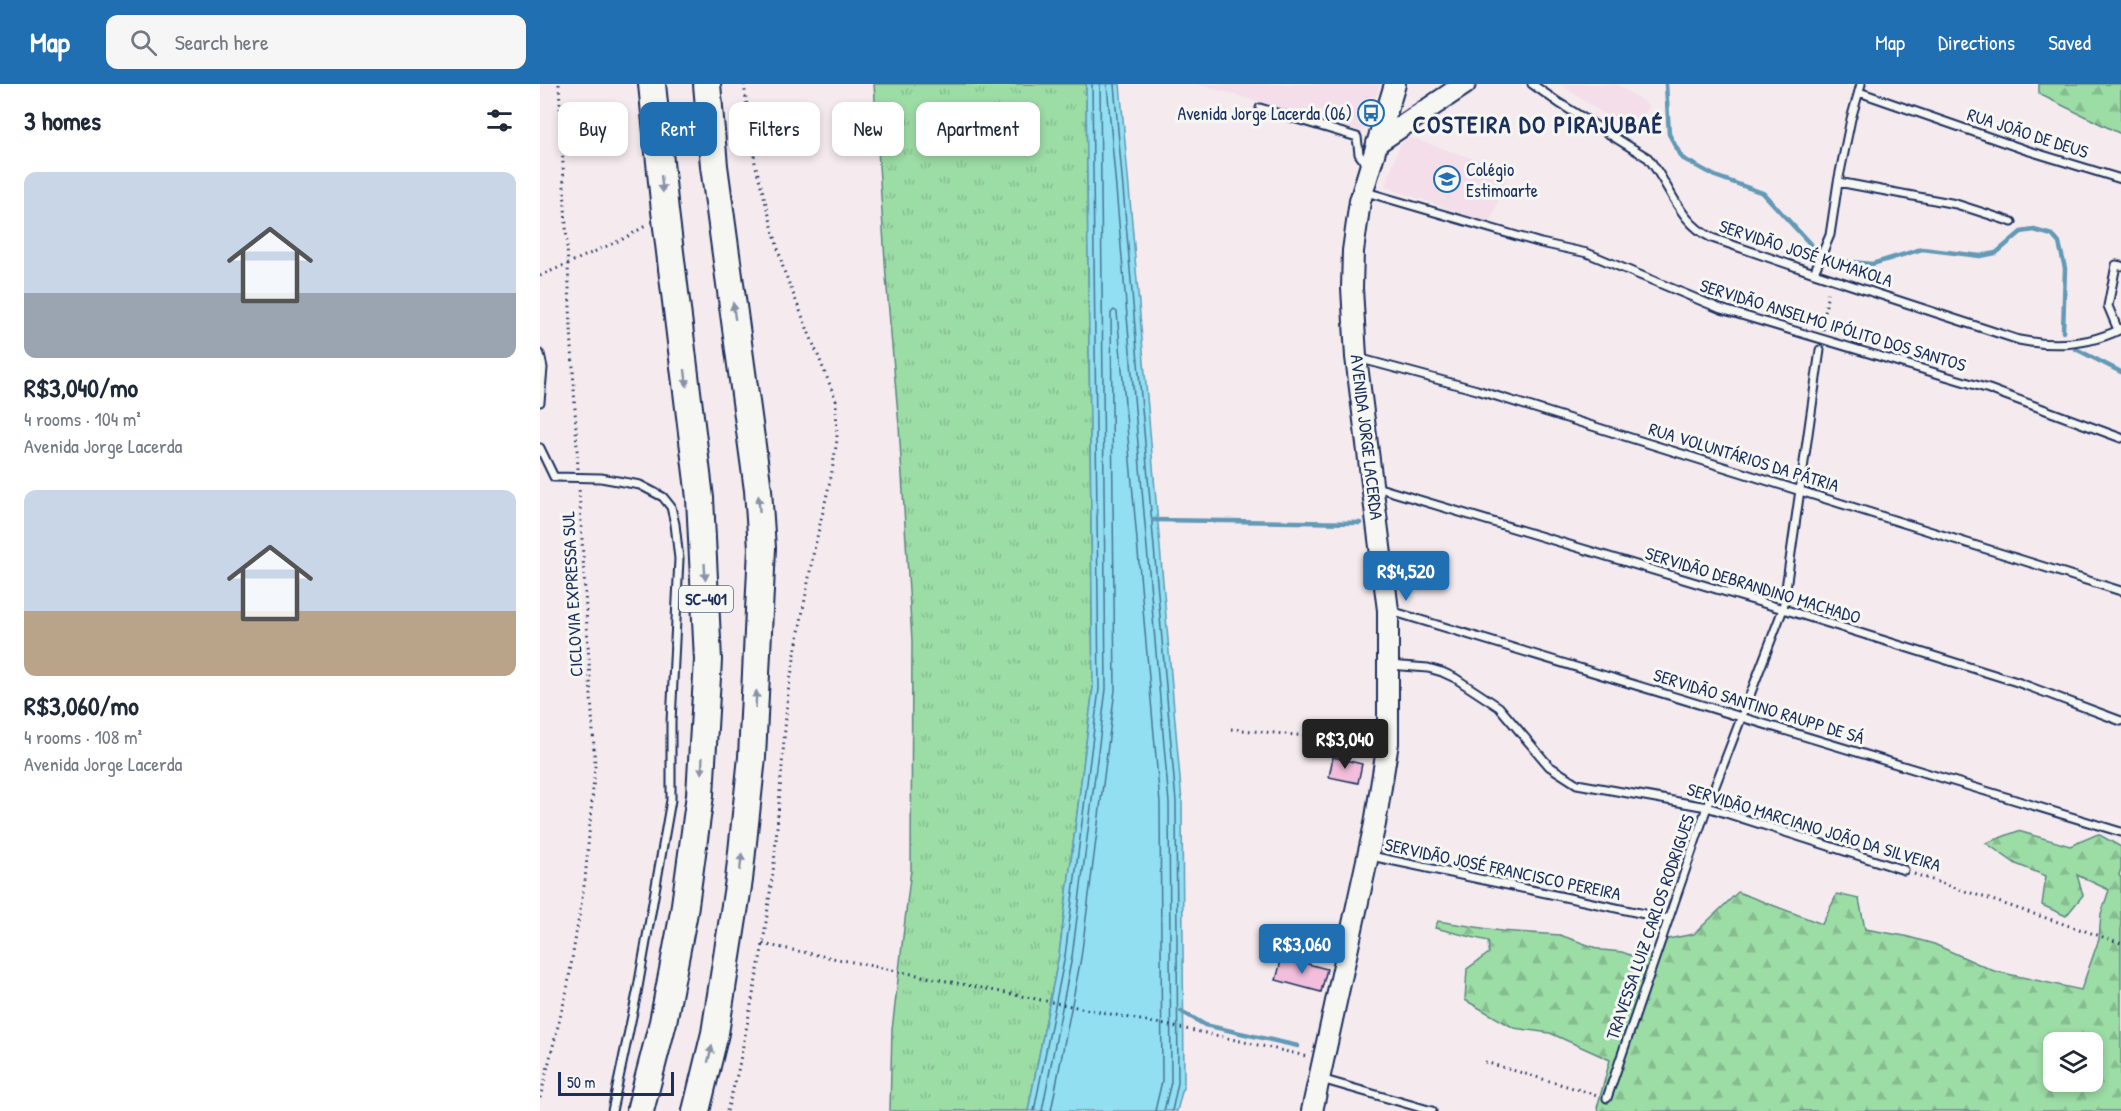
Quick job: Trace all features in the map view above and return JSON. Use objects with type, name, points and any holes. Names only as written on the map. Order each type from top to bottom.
[{"type":"highway","name":"SC-401","points":[[640,1111],[663,1022],[684,912],[700,795],[708,660],[700,498],[664,211],[652,84]]},
{"type":"highway","name":"SC-401","points":[[696,1111],[715,1033],[739,880],[752,758],[762,548],[758,490],[714,166],[707,84]]},
{"type":"main road","name":"AVENIDA JORGE LACERDA","points":[[1312,1111],[1382,788],[1388,743],[1388,610],[1356,357],[1352,299],[1353,251],[1363,191],[1395,84]]},
{"type":"main road","points":[[1377,143],[1465,84]]},
{"type":"lane","name":"SERVIDÃO JOSÉ KUMAKOLA","points":[[1533,84],[1578,116],[1648,158],[1659,171],[1685,217],[1701,233],[1830,279],[1892,297],[1991,331],[2042,344],[2053,345],[2094,340],[2119,330]]},
{"type":"lane","points":[[1814,273],[1830,235],[1838,182],[1860,88]]},
{"type":"lane","name":"RUA JOÃO DE DEUS","points":[[1860,88],[2016,147],[2121,179]]},
{"type":"lane","points":[[1260,108],[1357,137],[1359,154],[1369,169]]},
{"type":"lane","points":[[1838,182],[1956,204],[2012,222]]},
{"type":"lane","name":"SERVIDÃO ANSELMO IPÓLITO DOS SANTOS","points":[[1363,191],[1541,243],[1587,253],[1721,309],[2014,397],[2121,438]]},
{"type":"lane","points":[[2119,330],[2108,306],[2116,265],[2121,266]]},
{"type":"lane","name":"TRAVESSA LUIZ CARLOS RODRIGUES","points":[[1607,1098],[1707,807],[1783,609],[1820,350]]},
{"type":"lane","points":[[540,354],[543,368],[540,402]]},
{"type":"lane","name":"RUA VOLUNTÁRIOS DA PÁTRIA","points":[[1356,357],[1477,390],[2121,591]]},
{"type":"lane","points":[[540,448],[554,477],[601,478],[640,485],[663,497],[671,507],[679,559],[671,722],[671,800],[638,993],[612,1111]]},
{"type":"lane","name":"SERVIDÃO DEBRANDINO MACHADO","points":[[1374,487],[1783,609],[2017,682],[2104,717],[2121,721]]},
{"type":"lane","name":"SERVIDÃO SANTINO RAUPP DE SÁ","points":[[1388,610],[2121,832]]},
{"type":"lane","name":"SERVIDÃO MARCIANO JOÃO DA SILVEIRA","points":[[1389,665],[1428,668],[1455,678],[1499,708],[1549,766],[1577,784],[1707,807],[1904,870]]},
{"type":"lane","name":"SERVIDÃO JOSÉ FRANCISCO PEREIRA","points":[[1367,855],[1668,919]]},
{"type":"lane","points":[[1321,1069],[1432,1111]]},
{"type":"path","name":"CICLOVIA EXPRESSA SUL","points":[[540,1098],[567,990],[585,879],[595,766],[559,84]]},
{"type":"path","points":[[727,1111],[738,1071],[763,944],[774,864],[788,692],[837,440],[836,400],[784,271],[755,163],[744,84]]},
{"type":"path","points":[[540,276],[625,238],[651,223],[664,211]]},
{"type":"path","points":[[1822,339],[1830,279]]},
{"type":"path","points":[[1231,729],[1388,743]]},
{"type":"path","name":"SERVIDÃO MARCIANO JOÃO DA SILVEIRA","points":[[1904,870],[2121,943]]},
{"type":"path","points":[[763,944],[1205,1033],[1321,1069]]},
{"type":"path","points":[[1485,1062],[1607,1098]]},
{"type":"shaded area","points":[[1196,84],[1380,84],[1364,132]]},
{"type":"shaded area","points":[[1560,84],[1617,84],[1650,106],[1631,133]]},
{"type":"shaded area","name":"Colégio Estimoarte","points":[[1409,137],[1509,171],[1490,223],[1385,187],[1399,147]]},
{"type":"green space","points":[[874,84],[1086,84],[1093,688],[1059,955],[1028,1111],[890,1111],[892,1030],[911,869],[912,641],[899,426],[878,156],[904,156],[904,102],[875,102]]},
{"type":"green space","points":[[2039,84],[2121,84],[2121,134],[2039,94]]},
{"type":"green space","points":[[2018,831],[2070,846],[2098,834],[2121,847],[2119,875],[2121,878],[2121,1111],[1599,1111],[1597,1108],[1610,1060],[1550,1033],[1514,1028],[1465,1000],[1467,969],[1489,953],[1488,941],[1435,928],[1438,921],[1501,931],[1560,935],[1602,950],[1622,952],[1643,960],[1668,939],[1694,934],[1738,892],[1822,924],[1837,894],[1859,899],[1865,929],[1934,944],[1994,971],[2081,990],[2099,939],[2101,914],[2109,890],[2077,875],[2083,895],[2066,916],[2042,905],[2046,876],[2016,864],[1986,843]]},
{"type":"water","points":[[1086,84],[1120,84],[1182,802],[1184,1084],[1177,1111],[1028,1111],[1059,955],[1093,688]]},
{"type":"building","points":[[1333,757],[1362,764],[1358,783],[1329,777]]},
{"type":"building","points":[[1282,957],[1327,969],[1321,992],[1276,980]]},
{"type":"waterway","points":[[1666,84],[1669,134],[1682,158],[1715,176],[1763,193],[1813,247]]},
{"type":"waterway","points":[[1840,261],[1872,264],[1922,249],[1980,256],[1996,253],[2021,232],[2034,230],[2052,235],[2059,243],[2065,268],[2063,332]]},
{"type":"waterway","points":[[2076,349],[2121,372]]},
{"type":"waterway","points":[[1153,520],[1360,523]]},
{"type":"waterway","points":[[1181,1011],[1205,1025],[1298,1046]]},
{"type":"place","name":"Avenida Jorge Lacerda (06)","points":[[1371,113]]},
{"type":"place","name":"Colégio Estimoarte","points":[[1447,179]]},
{"type":"district","name":"COSTEIRA DO PIRAJUBAÉ","points":[[1538,124]]}]
